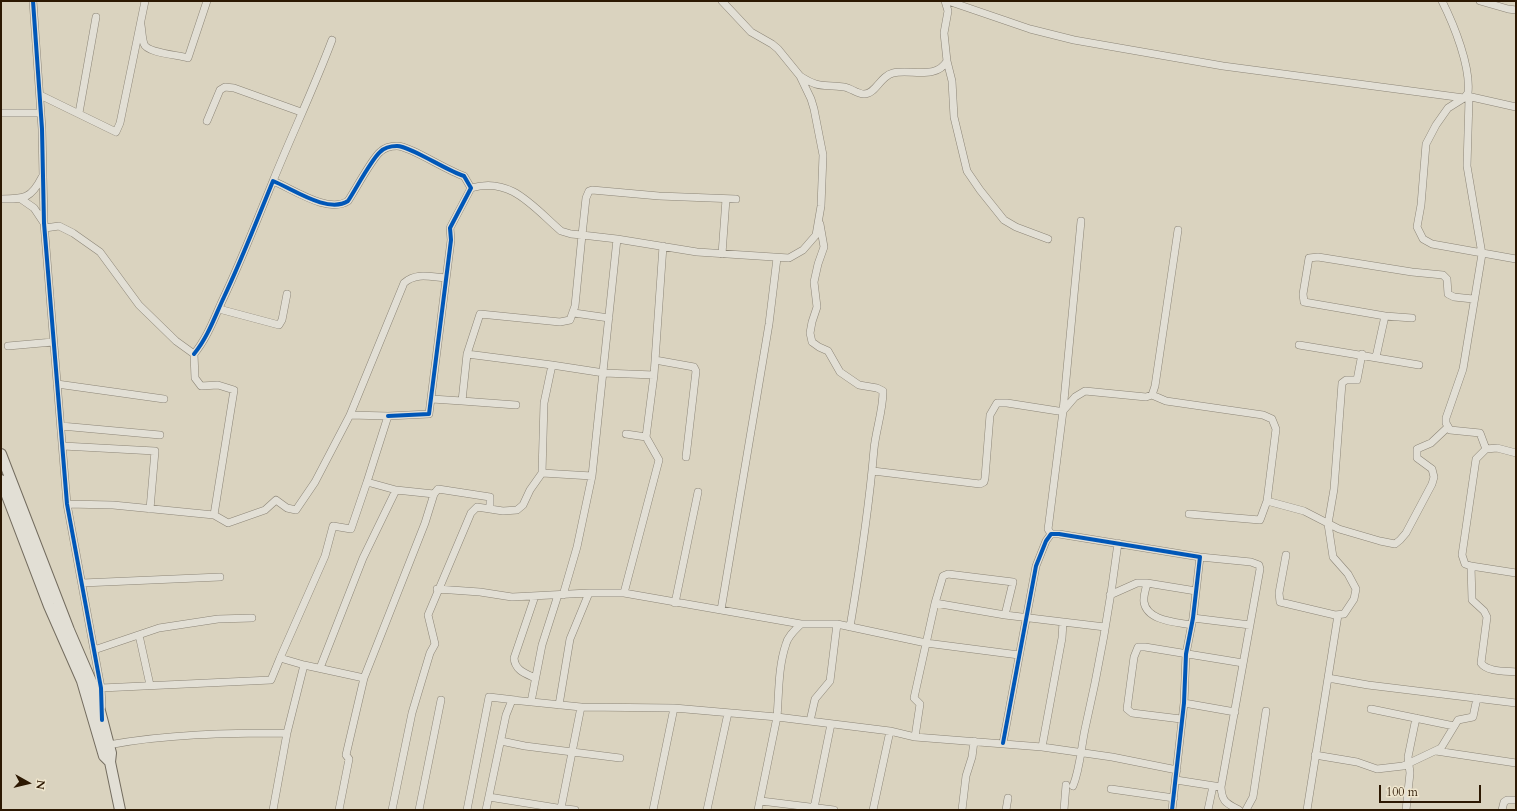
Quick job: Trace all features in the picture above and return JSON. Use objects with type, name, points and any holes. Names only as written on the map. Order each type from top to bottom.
[{"type":"street","points":[[33,1],[41,112],[45,226],[67,504],[102,688],[102,720]]},
{"type":"street","points":[[40,95],[116,132],[120,123],[145,1]]},
{"type":"street","points":[[141,19],[145,46],[160,52],[188,58],[207,1]]},
{"type":"street","points":[[722,1],[750,32],[772,44],[800,76],[814,85],[844,88],[865,94],[870,92],[886,75],[903,71],[926,73],[940,70],[947,61]]},
{"type":"street","points":[[1048,239],[1016,227],[1004,220],[980,190],[968,171],[954,117],[952,81],[947,61],[944,33],[948,11],[947,1],[1030,29],[1074,40],[1223,66],[1465,97],[1516,106]]},
{"type":"street","points":[[1442,1],[1463,60],[1468,79],[1465,97],[1448,108],[1436,125],[1426,144],[1421,205],[1417,227],[1423,239],[1432,244],[1516,259]]},
{"type":"street","points":[[1480,1],[1508,10],[1516,10]]},
{"type":"street","points":[[79,113],[96,17]]},
{"type":"street","points":[[214,515],[234,390],[218,385],[201,386],[195,378],[194,354],[200,346],[219,309],[245,251],[272,181],[301,112],[318,78],[332,40]]},
{"type":"street","points":[[471,188],[491,184],[509,188],[561,230],[571,234],[722,254],[792,258],[803,250],[814,238],[819,219],[823,155],[814,109],[800,76]]},
{"type":"street","points":[[206,121],[220,90],[226,87],[234,88],[301,112]]},
{"type":"street","points":[[1465,97],[1469,99],[1467,166],[1482,254],[1473,299],[1463,369],[1447,412],[1446,423],[1448,427],[1454,431],[1480,433],[1486,449]]},
{"type":"street","points":[[1,113],[41,112]]},
{"type":"street","points":[[272,181],[314,200],[331,206],[341,206],[348,201],[379,152],[388,147],[398,145],[409,149],[452,172],[464,176],[471,188]]},
{"type":"street","points":[[1,199],[21,199],[35,191],[43,177]]},
{"type":"street","points":[[350,415],[388,416],[429,414],[451,240],[450,228],[471,188]]},
{"type":"street","points":[[462,401],[467,354],[480,314],[560,322],[570,320],[574,313],[586,198],[589,191],[736,199]]},
{"type":"street","points":[[722,254],[726,198]]},
{"type":"street","points":[[21,199],[34,208],[45,226]]},
{"type":"street","points":[[819,219],[824,247],[814,282],[817,307],[812,322],[812,342],[818,348],[828,351],[840,372],[859,385],[877,388],[883,391],[850,627]]},
{"type":"street","points":[[1051,534],[1048,529],[1063,410],[1081,221]]},
{"type":"street","points":[[45,226],[59,226],[73,233],[100,252],[139,305],[176,341],[194,354]]},
{"type":"street","points":[[1152,395],[1155,386],[1178,230]]},
{"type":"street","points":[[531,702],[542,645],[561,595],[578,542],[592,476],[617,239]]},
{"type":"street","points":[[624,592],[659,460],[646,437],[654,375],[663,246]]},
{"type":"street","points":[[1412,318],[1385,316],[1304,302],[1303,294],[1309,258],[1314,256],[1412,272],[1443,275],[1447,279],[1448,294],[1454,297],[1473,299]]},
{"type":"street","points":[[721,610],[769,324],[777,258]]},
{"type":"street","points":[[67,504],[113,505],[214,515],[228,523],[266,510],[276,500],[287,508],[296,510],[315,482],[350,415],[404,283],[410,278],[417,276],[445,278]]},
{"type":"street","points":[[219,309],[279,325],[282,320],[287,294]]},
{"type":"street","points":[[574,313],[608,318]]},
{"type":"street","points":[[1376,357],[1385,316]]},
{"type":"street","points":[[8,346],[53,342]]},
{"type":"street","points":[[1299,345],[1362,354],[1419,365]]},
{"type":"street","points":[[467,354],[604,373],[654,375]]},
{"type":"street","points":[[1286,555],[1279,593],[1280,602],[1338,615],[1344,614],[1354,599],[1356,589],[1348,574],[1334,557],[1328,524],[1334,489],[1342,383],[1346,380],[1357,380],[1362,354]]},
{"type":"street","points":[[655,360],[694,367],[696,371],[686,457]]},
{"type":"street","points":[[392,810],[412,713],[430,653],[435,644],[428,615],[437,589],[471,513],[477,507],[504,511],[517,510],[523,505],[530,490],[542,473],[544,403],[552,365]]},
{"type":"street","points":[[57,384],[164,400]]},
{"type":"street","points":[[1063,410],[1075,397],[1085,392],[1146,397],[1152,395],[1166,401],[1248,412],[1263,415],[1272,419],[1276,428],[1276,437],[1267,501],[1262,519],[1257,521],[1189,514]]},
{"type":"street","points":[[432,399],[516,405]]},
{"type":"street","points":[[873,471],[980,484],[984,482],[985,478],[990,416],[997,403],[1063,410]]},
{"type":"street","points":[[102,688],[271,680],[325,556],[334,526],[351,529],[388,416]]},
{"type":"street","points":[[61,426],[160,435]]},
{"type":"street","points":[[1267,501],[1304,511],[1328,524],[1380,542],[1395,544],[1400,540],[1425,499],[1434,477],[1432,469],[1417,458],[1417,449],[1431,443],[1448,427]]},
{"type":"street","points":[[626,434],[646,437]]},
{"type":"street","points":[[63,446],[156,451],[150,509]]},
{"type":"street","points":[[1516,453],[1497,448],[1486,449],[1479,454],[1474,465],[1462,555],[1465,564],[1516,573]]},
{"type":"street","points":[[1,454],[49,593],[82,681],[104,756],[110,762]]},
{"type":"street","points":[[542,473],[592,476]]},
{"type":"street","points":[[1,480],[49,593],[94,688],[108,745],[120,810]]},
{"type":"street","points":[[367,482],[396,490],[434,494]]},
{"type":"street","points":[[339,810],[349,759],[346,755],[364,678],[425,524],[434,494],[438,489],[490,497],[490,508]]},
{"type":"street","points":[[320,668],[363,558],[396,490]]},
{"type":"street","points":[[675,603],[698,492]]},
{"type":"street","points":[[1051,534],[1118,543],[1200,557],[1251,562],[1259,565],[1259,576],[1235,712],[1217,786],[1208,810]]},
{"type":"street","points":[[1003,743],[1036,566],[1046,541],[1051,534]]},
{"type":"street","points":[[1064,810],[1069,785],[1076,778],[1105,627],[1118,543]]},
{"type":"street","points":[[1172,810],[1184,703],[1186,654],[1192,621],[1200,557]]},
{"type":"street","points":[[1471,566],[1472,600],[1484,611],[1487,617],[1481,663],[1482,666],[1492,669],[1516,672]]},
{"type":"street","points":[[915,737],[920,704],[914,698],[935,603],[943,576],[948,574],[1013,582],[1005,615]]},
{"type":"street","points":[[82,583],[220,577]]},
{"type":"street","points":[[1110,595],[1132,584],[1147,583],[1196,591]]},
{"type":"street","points":[[1147,583],[1144,601],[1145,607],[1153,615],[1192,621],[1250,625]]},
{"type":"street","points":[[437,589],[480,592],[512,597],[624,592],[675,603],[801,624],[837,624],[926,643],[1020,654]]},
{"type":"street","points":[[559,705],[570,639],[589,593]]},
{"type":"street","points":[[535,596],[514,658],[514,664],[521,672],[535,678]]},
{"type":"street","points":[[935,603],[1005,615],[1026,616],[1105,627]]},
{"type":"street","points":[[1307,810],[1338,615]]},
{"type":"street","points":[[94,650],[159,628],[218,619],[252,618]]},
{"type":"street","points":[[1042,747],[1062,638],[1063,622]]},
{"type":"street","points":[[758,810],[777,717],[782,661],[786,643],[793,632],[801,624]]},
{"type":"street","points":[[810,721],[815,699],[830,681],[837,624]]},
{"type":"street","points":[[139,635],[150,685]]},
{"type":"street","points":[[1181,720],[1132,713],[1127,709],[1134,657],[1138,647],[1243,663]]},
{"type":"street","points":[[280,658],[364,678]]},
{"type":"street","points":[[273,810],[286,733],[304,664]]},
{"type":"street","points":[[1328,678],[1368,685],[1516,703]]},
{"type":"street","points":[[467,810],[489,697],[581,707],[674,708],[777,717],[890,731],[915,737],[974,741],[986,744],[1003,743],[1042,747],[1080,754],[1112,757],[1177,770]]},
{"type":"street","points":[[1315,755],[1357,762],[1377,769],[1408,764],[1436,751],[1444,745],[1460,718],[1473,717],[1477,698]]},
{"type":"street","points":[[419,810],[441,700]]},
{"type":"street","points":[[486,810],[506,715],[512,700],[515,700]]},
{"type":"street","points":[[1184,703],[1235,712]]},
{"type":"street","points":[[558,809],[581,707]]},
{"type":"street","points":[[653,810],[674,708]]},
{"type":"street","points":[[1371,709],[1454,726]]},
{"type":"street","points":[[1246,810],[1253,797],[1266,711]]},
{"type":"street","points":[[707,810],[728,713]]},
{"type":"street","points":[[1406,810],[1410,773],[1408,764],[1409,752],[1416,718]]},
{"type":"street","points":[[814,808],[831,724]]},
{"type":"street","points":[[874,810],[890,731]]},
{"type":"street","points":[[108,745],[145,738],[243,733],[286,733]]},
{"type":"street","points":[[501,741],[525,746],[620,758]]},
{"type":"street","points":[[962,810],[966,776],[973,752],[974,741]]},
{"type":"street","points":[[1436,751],[1516,763]]},
{"type":"street","points":[[1176,780],[1217,786]]},
{"type":"street","points":[[1217,786],[1221,797],[1226,803],[1239,810]]},
{"type":"street","points":[[1111,789],[1174,798]]},
{"type":"street","points":[[488,797],[558,809],[575,810]]},
{"type":"street","points":[[1006,810],[1008,798]]},
{"type":"street","points":[[1502,810],[1504,802],[1507,800],[1516,800]]},
{"type":"street","points":[[761,801],[834,810]]},
{"type":"cycle path","points":[[33,1],[42,129],[44,223],[67,504],[101,688],[102,720]]},
{"type":"cycle path","points":[[194,354],[203,341],[214,319],[273,181],[310,199],[331,204],[340,204],[348,201],[368,168],[380,152],[390,147],[403,147],[464,176],[471,188],[450,228],[451,240],[429,414],[388,416]]},
{"type":"cycle path","points":[[1003,743],[1036,566],[1046,541],[1051,534],[1059,534],[1200,557],[1193,618],[1186,654],[1184,703],[1172,810]]}]
